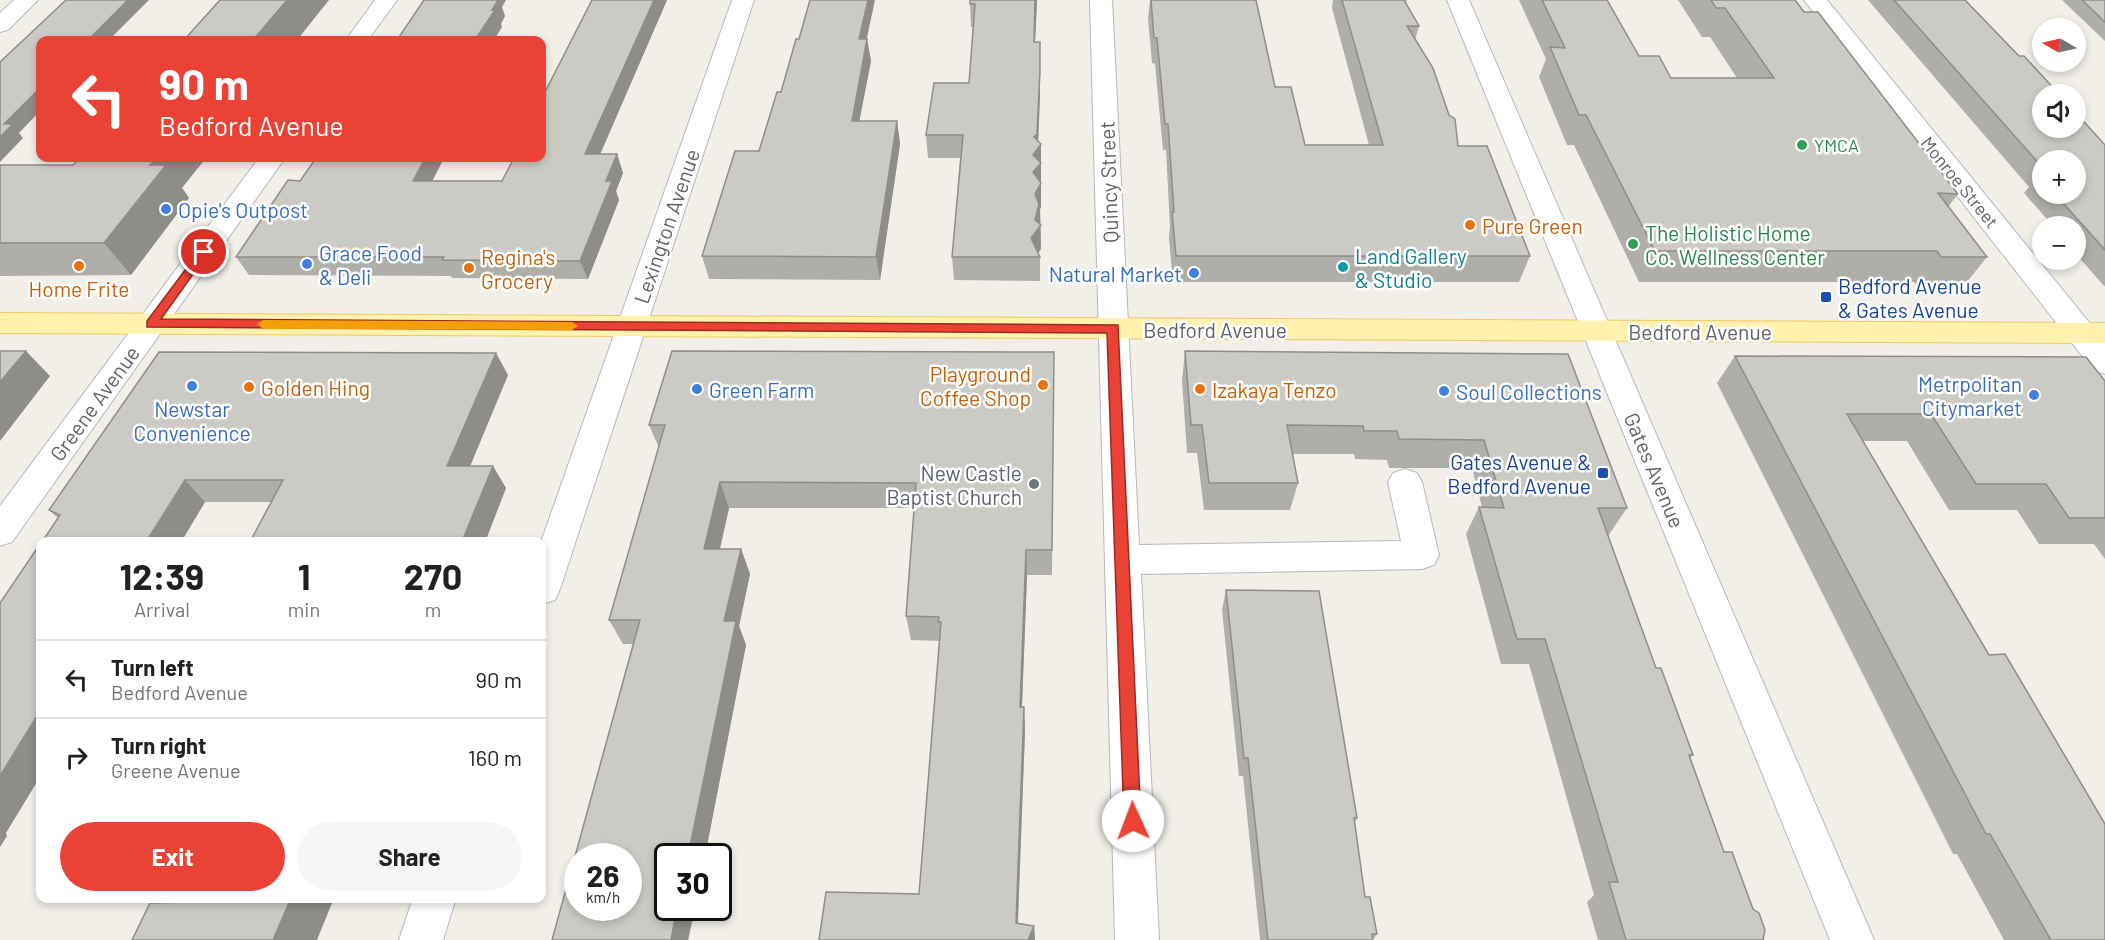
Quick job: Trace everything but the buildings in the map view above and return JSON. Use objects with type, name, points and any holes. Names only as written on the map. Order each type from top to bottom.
[{"type":"main road","name":"Bedford Avenue","points":[[0,323],[2093,333]]},
{"type":"street","points":[[0,25],[27,0]]},
{"type":"street","points":[[360,36],[386,0]]},
{"type":"street","name":"Lexington Avenue","points":[[546,577],[743,0]]},
{"type":"street","name":"Quincy Street","points":[[1101,0],[1137,940]]},
{"type":"street","name":"Gates Avenue","points":[[1458,0],[1852,940]]},
{"type":"street","name":"Monroe Street","points":[[1815,0],[2093,333],[2105,363]]},
{"type":"street","name":"Greene Avenue","points":[[0,532],[269,162]]},
{"type":"street","points":[[1123,560],[1422,555],[1405,482]]},
{"type":"street","points":[[421,940],[433,903]]},
{"type":"slow traffic","points":[[263,324],[572,326]]},
{"type":"place","name":"YMCA","points":[[1802,145]]},
{"type":"place","name":"Opie's Outpost","points":[[166,209]]},
{"type":"place","name":"Pure Green","points":[[1470,225]]},
{"type":"place","name":"The Holistic Home Co. Wellness Center","points":[[1633,244]]},
{"type":"place","name":"Grace Food & Deli","points":[[307,264]]},
{"type":"place","name":"Home Frite","points":[[79,266]]},
{"type":"place","name":"Land Gallery & Studio","points":[[1343,267]]},
{"type":"place","name":"Regina's Grocery","points":[[469,268]]},
{"type":"place","name":"Natural Market","points":[[1194,273]]},
{"type":"place","name":"Bedford Avenue & Gates Avenue","points":[[1826,297]]},
{"type":"place","name":"Playground Coffee Shop","points":[[1043,385]]},
{"type":"place","name":"Newstar Convenience","points":[[192,386]]},
{"type":"place","name":"Golden Hing","points":[[249,387]]},
{"type":"place","name":"Green Farm","points":[[697,389]]},
{"type":"place","name":"Izakaya Tenzo","points":[[1200,389]]},
{"type":"place","name":"Soul Collections","points":[[1444,391]]},
{"type":"place","name":"Metrpolitan Citymarket","points":[[2034,395]]},
{"type":"place","name":"Gates Avenue & Bedford Avenue","points":[[1603,473]]},
{"type":"place","name":"New Castle Baptist Church","points":[[1034,484]]},
{"type":"route","points":[[204,252],[151,324],[1113,328],[1133,821]]}]
